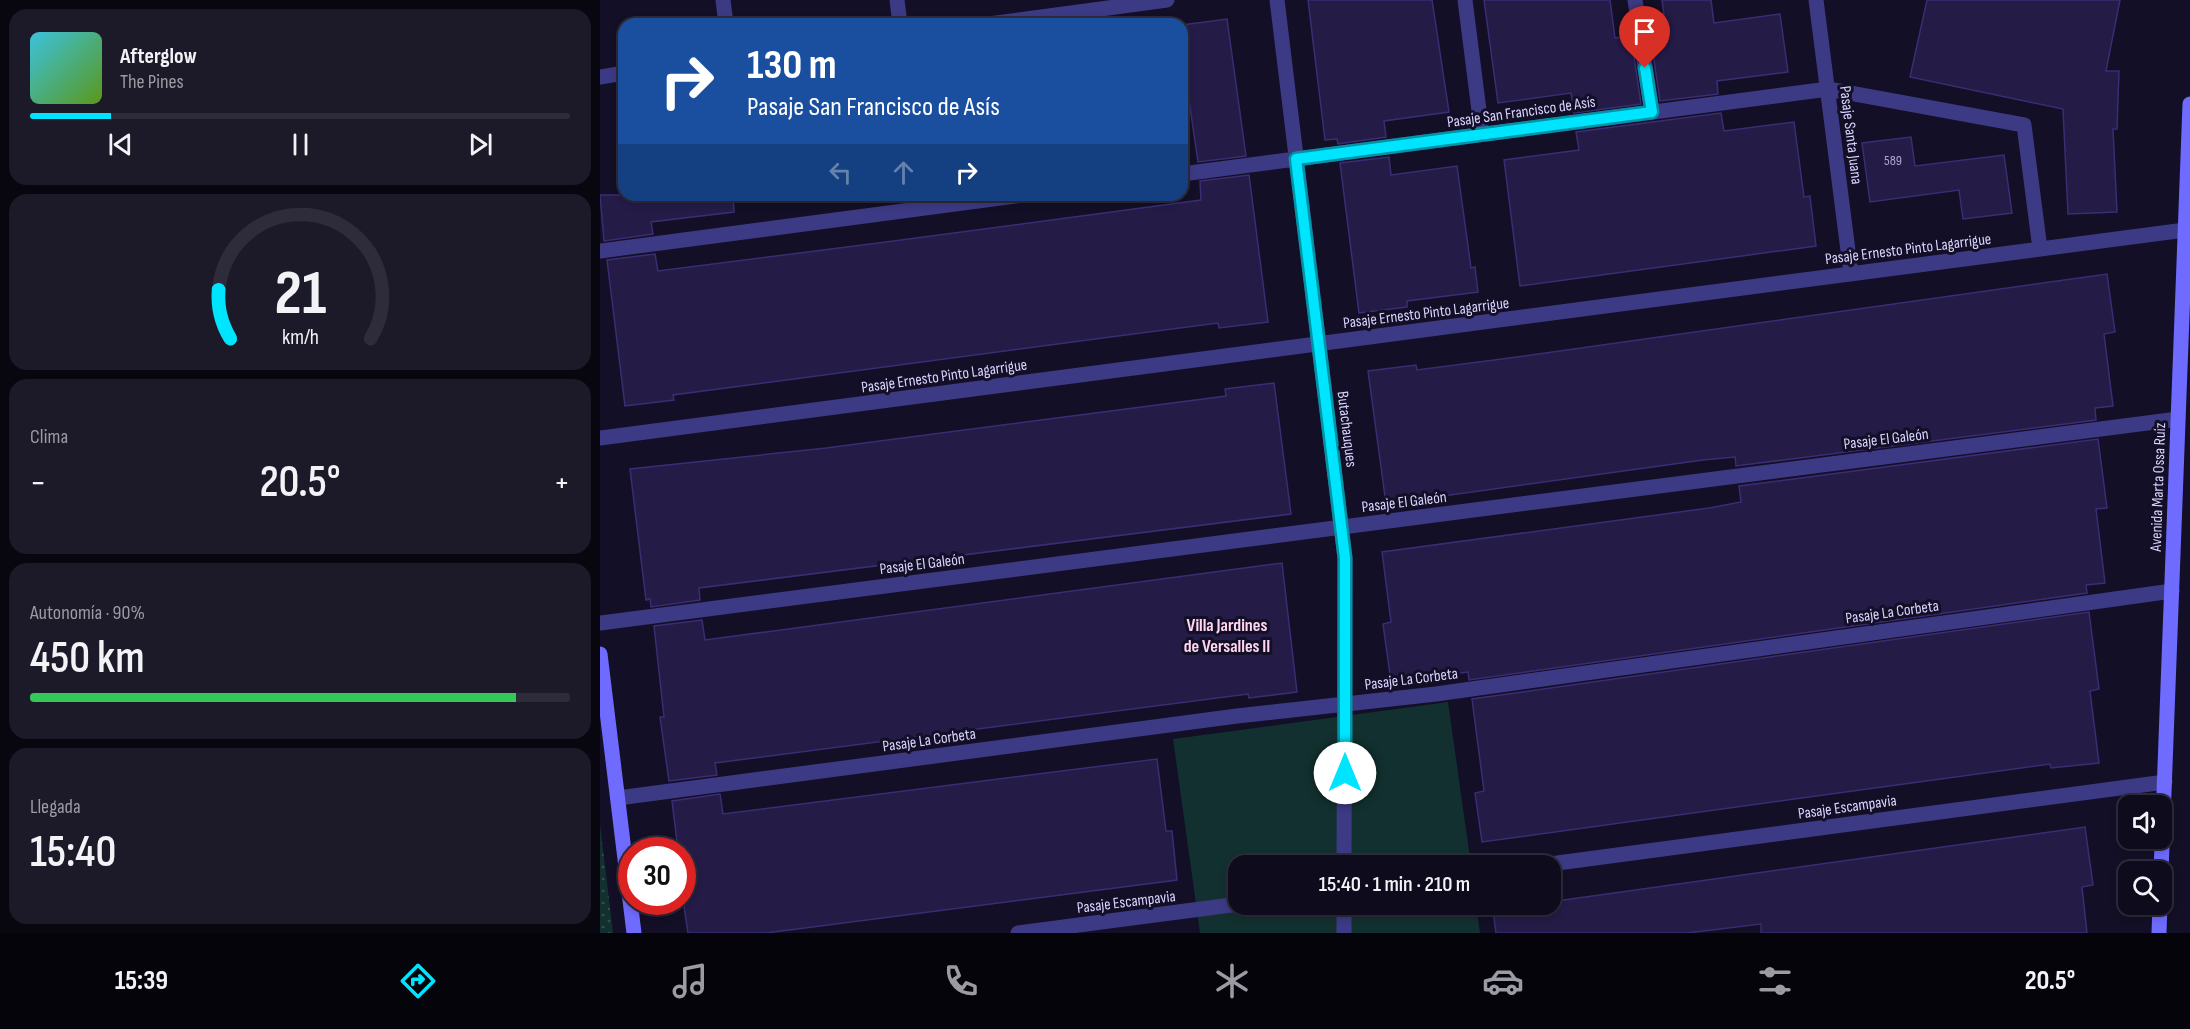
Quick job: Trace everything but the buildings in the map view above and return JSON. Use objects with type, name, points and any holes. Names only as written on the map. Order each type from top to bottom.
[{"type":"street","points":[[723,0],[725,18]]},
{"type":"street","points":[[897,0],[899,18]]},
{"type":"street","points":[[1017,18],[1074,6],[1167,0]]},
{"type":"street","name":"Butachauques","points":[[1277,0],[1342,527],[1346,591],[1344,855]]},
{"type":"street","points":[[1465,0],[1482,134]]},
{"type":"street","points":[[1635,0],[1652,112]]},
{"type":"street","name":"Pasaje Santa Juana","points":[[1816,0],[1851,274]]},
{"type":"street","points":[[600,77],[618,74]]},
{"type":"street","name":"Pasaje San Francisco de Asís","points":[[1188,173],[1828,89],[2024,125],[2040,249]]},
{"type":"street","name":"Avenida Marta Ossa Ruiz","points":[[2162,861],[2190,104]]},
{"type":"street","points":[[600,251],[979,201]]},
{"type":"street","name":"Pasaje Ernesto Pinto Lagarrigue","points":[[600,438],[2185,230]]},
{"type":"street","name":"Pasaje El Galeón","points":[[600,623],[2178,419]]},
{"type":"street","name":"Pasaje La Corbeta","points":[[618,798],[1436,694],[2172,591]]},
{"type":"street","points":[[600,654],[634,933]]},
{"type":"street","name":"Pasaje Escampavia","points":[[1561,862],[2165,782]]},
{"type":"street","name":"Pasaje Escampavia","points":[[1018,933],[1228,905]]},
{"type":"street","points":[[1344,915],[1344,933]]},
{"type":"street","points":[[2159,933],[2160,915]]},
{"type":"green space","points":[[1448,702],[1470,855],[1228,855],[1228,915],[1477,915],[1480,933],[1200,933],[1173,739]]},
{"type":"green space","points":[[600,824],[613,933],[600,933]]},
{"type":"district","name":"Villa Jardines de Versalles II","points":[[1227,635]]},
{"type":"route","points":[[1345,773],[1345,558],[1296,159],[1652,112],[1645,68]]}]
